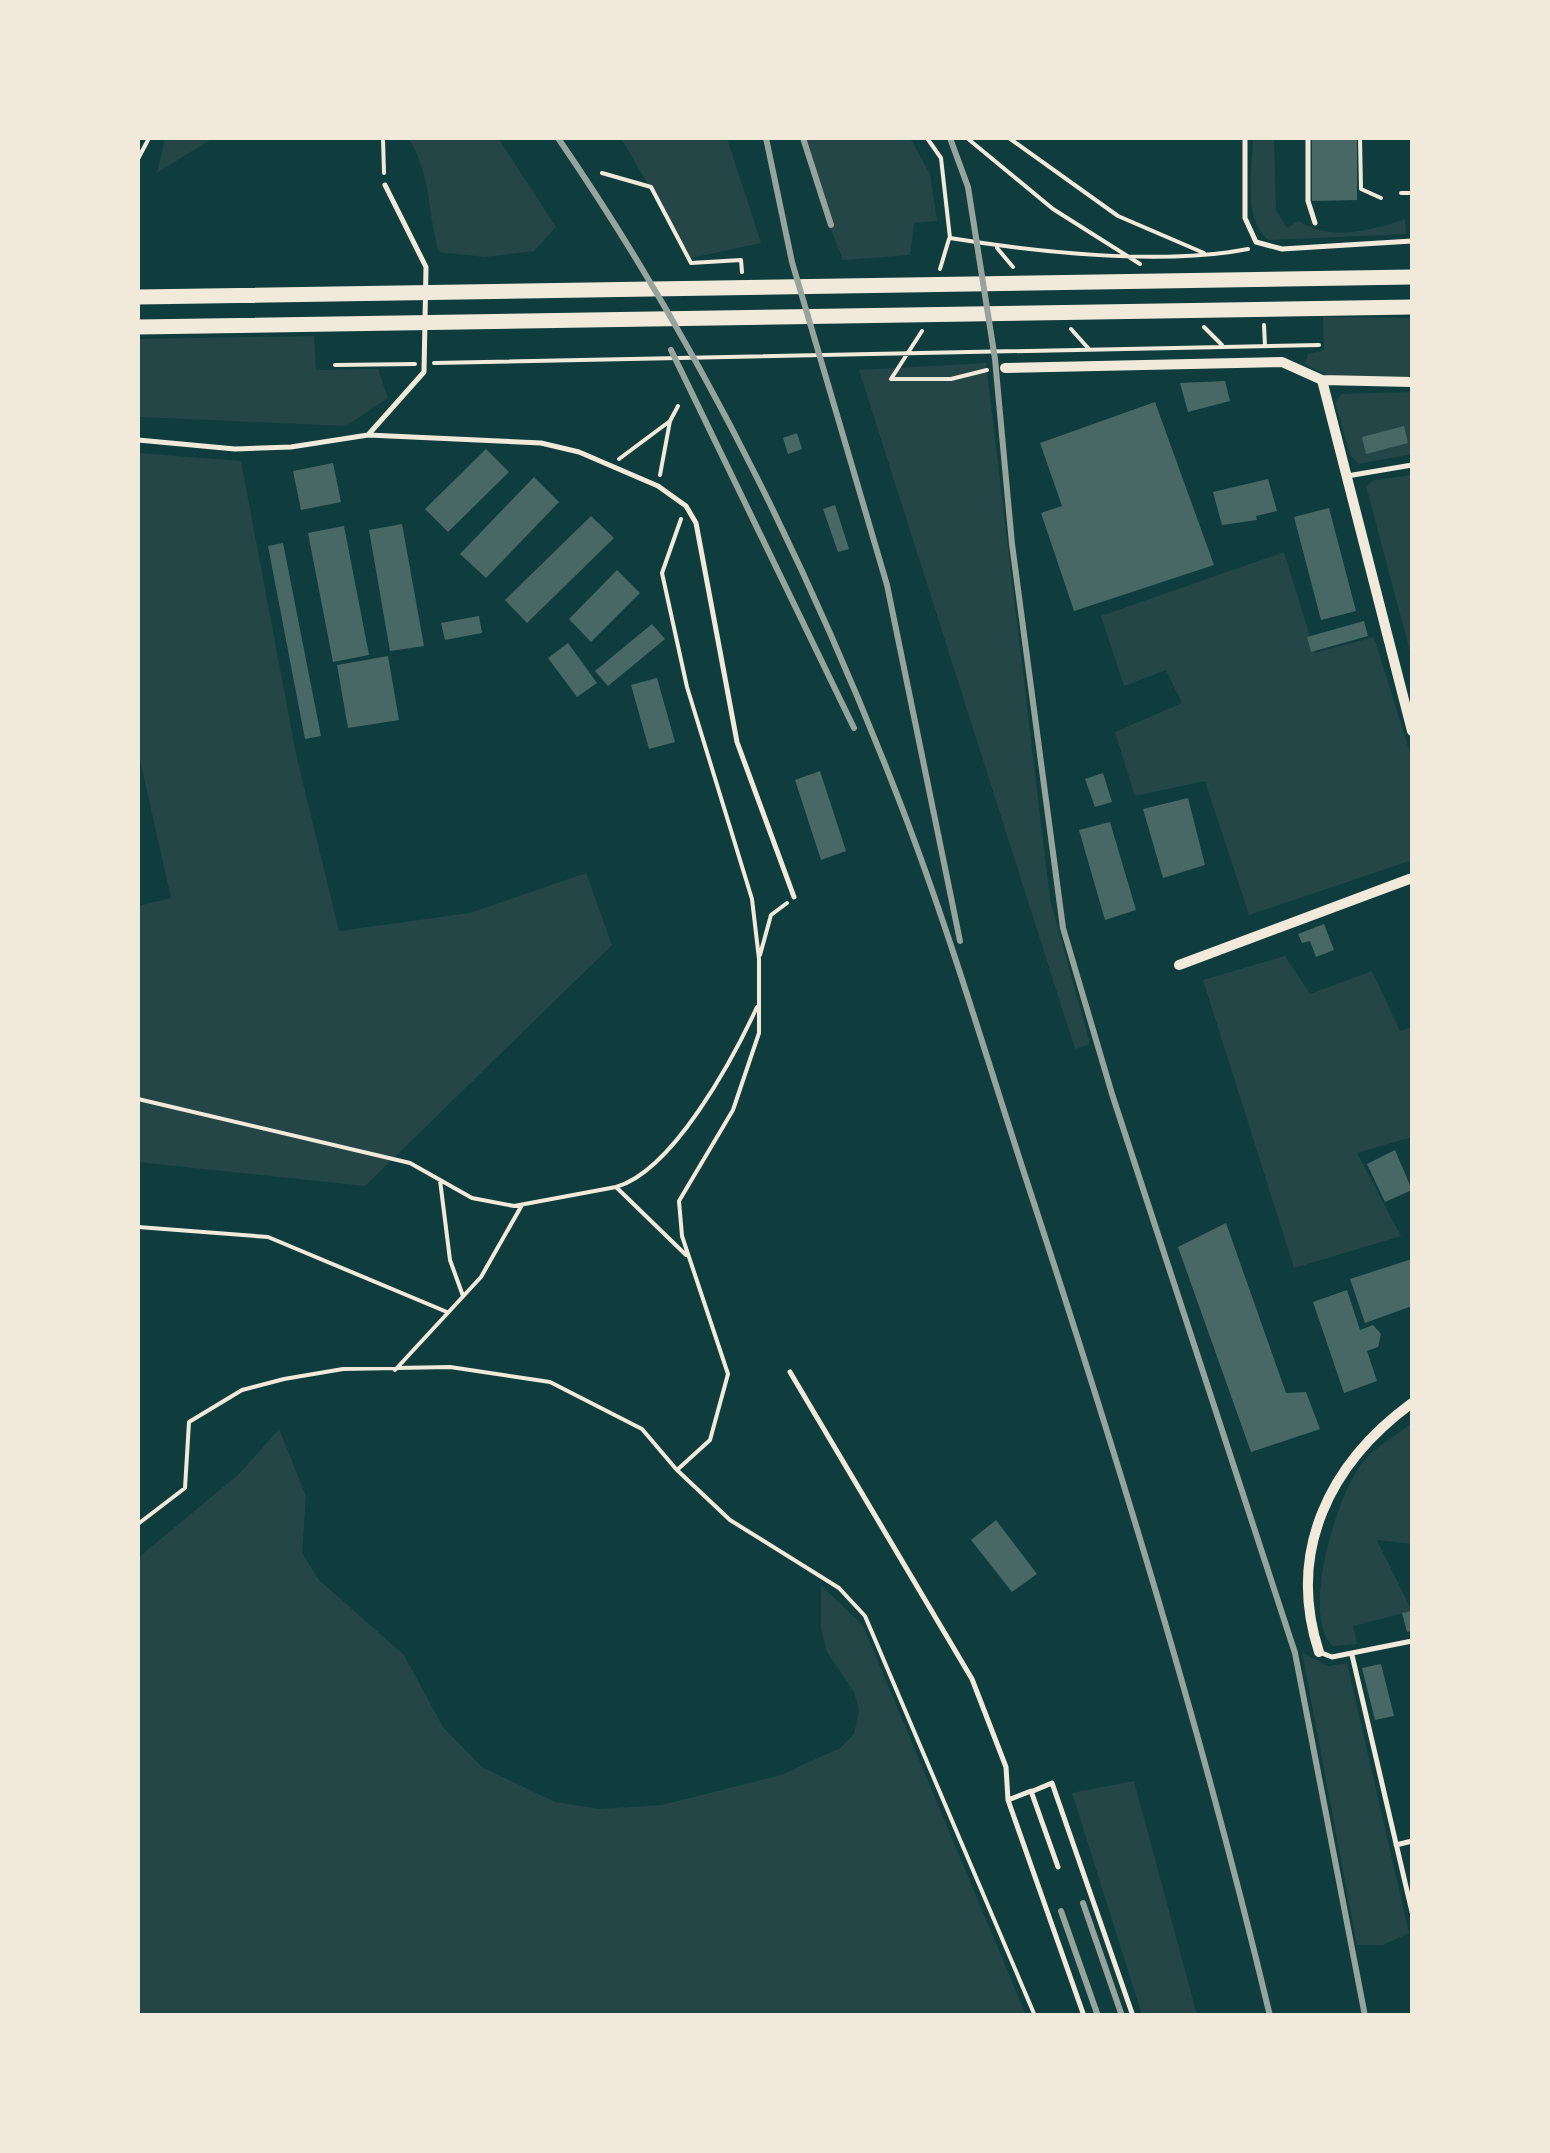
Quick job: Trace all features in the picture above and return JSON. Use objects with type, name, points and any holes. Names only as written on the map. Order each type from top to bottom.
[{"type":"main road","points":[[138,297],[1412,277]]},
{"type":"main road","points":[[138,328],[1412,307]]},
{"type":"street","points":[[1006,368],[1282,362],[1322,380],[1412,382]]},
{"type":"street","points":[[1322,380],[1412,731]]},
{"type":"street","points":[[1179,965],[1412,878]]},
{"type":"street","points":[[1319,1652],[1309,1610],[1308,1572],[1318,1526],[1336,1477],[1362,1445],[1412,1403]]},
{"type":"lane","points":[[1244,138],[1246,226],[1263,246],[1412,240]]},
{"type":"lane","points":[[1308,138],[1308,201],[1315,223]]},
{"type":"lane","points":[[368,435],[424,372],[426,267],[385,184]]},
{"type":"lane","points":[[138,440],[235,449],[292,447],[368,435],[542,443],[611,465],[658,486],[686,506],[696,523],[738,742],[794,897]]},
{"type":"lane","points":[[1344,477],[1412,465]]},
{"type":"lane","points":[[790,1372],[972,1678],[1006,1767],[1008,1800],[1084,2016]]},
{"type":"lane","points":[[1319,1652],[1332,1658],[1412,1640]]},
{"type":"lane","points":[[1352,1654],[1412,1912]]},
{"type":"lane","points":[[1008,1800],[1052,1783],[1133,2016]]},
{"type":"lane","points":[[1032,1792],[1058,1867]]},
{"type":"lane","points":[[1396,1845],[1412,1840]]},
{"type":"path","points":[[138,159],[150,138]]},
{"type":"path","points":[[383,138],[385,184]]},
{"type":"path","points":[[927,138],[941,158],[950,238],[940,272]]},
{"type":"path","points":[[967,138],[1053,210],[1128,253]]},
{"type":"path","points":[[1009,138],[1118,216],[1209,255]]},
{"type":"path","points":[[1360,138],[1361,188],[1381,198]]},
{"type":"path","points":[[1412,138],[1412,148]]},
{"type":"path","points":[[602,173],[651,187],[691,263],[741,260],[742,272]]},
{"type":"path","points":[[1401,193],[1410,193]]},
{"type":"path","points":[[950,238],[996,248],[1128,253],[1209,255],[1263,246]]},
{"type":"path","points":[[925,322],[920,339],[891,379],[951,379],[987,370]]},
{"type":"path","points":[[434,363],[1319,345]]},
{"type":"path","points":[[334,365],[414,364]]},
{"type":"path","points":[[658,486],[670,421],[678,406]]},
{"type":"path","points":[[611,465],[670,421]]},
{"type":"path","points":[[677,1470],[710,1440],[728,1374],[689,1258],[678,1201],[733,1110],[759,1033],[759,959],[752,898],[687,687],[662,573],[686,506]]},
{"type":"path","points":[[759,959],[771,915],[794,897]]},
{"type":"path","points":[[138,1099],[410,1163],[472,1198],[522,1204],[632,1182],[682,1133],[727,1070],[759,1003]]},
{"type":"path","points":[[440,1180],[450,1260],[464,1296]]},
{"type":"path","points":[[616,1187],[689,1258]]},
{"type":"path","points":[[395,1370],[481,1277],[522,1204]]},
{"type":"path","points":[[138,1227],[268,1237],[448,1312]]},
{"type":"path","points":[[138,1524],[185,1488],[189,1422],[242,1390],[284,1379],[342,1369],[450,1367],[550,1382],[642,1429],[677,1470],[730,1520],[839,1588],[866,1616],[1035,2016]]},
{"type":"shaded area","points":[[165,138],[213,138],[157,173]]},
{"type":"shaded area","points":[[408,138],[498,138],[556,227],[534,251],[485,257],[439,252],[425,179]]},
{"type":"shaded area","points":[[727,138],[761,243],[691,258],[622,140]]},
{"type":"shaded area","points":[[805,138],[910,138],[930,174],[937,221],[914,223],[910,255],[843,260],[819,199]]},
{"type":"shaded area","points":[[1253,138],[1274,140],[1276,210],[1287,228],[1299,221],[1324,231],[1351,232],[1405,219],[1406,234],[1269,240],[1255,220],[1252,207]]},
{"type":"shaded area","points":[[1323,317],[1412,318],[1412,378],[1328,376],[1305,364],[1308,354],[1324,350]]},
{"type":"shaded area","points":[[314,336],[316,370],[378,369],[388,398],[346,426],[138,417],[138,339]]},
{"type":"shaded area","points":[[986,363],[1050,899],[1090,1044],[1075,1049],[859,370]]},
{"type":"shaded area","points":[[1412,392],[1412,454],[1358,464],[1350,454],[1335,402],[1342,394]]},
{"type":"shaded area","points":[[138,453],[241,461],[296,754],[339,931],[470,913],[586,873],[612,945],[365,1186],[138,1162],[138,906],[171,898],[138,751]]},
{"type":"shaded area","points":[[1412,475],[1412,659],[1366,486],[1374,480]]},
{"type":"shaded area","points":[[1284,552],[1315,653],[1374,637],[1412,759],[1412,860],[1249,915],[1205,781],[1135,796],[1115,732],[1182,703],[1166,670],[1124,686],[1101,616]]},
{"type":"shaded area","points":[[1285,956],[1310,994],[1372,971],[1400,1031],[1412,1027],[1412,1137],[1357,1153],[1401,1236],[1294,1268],[1203,980]]},
{"type":"shaded area","points":[[1412,1423],[1412,1544],[1377,1540],[1412,1611],[1353,1626],[1357,1644],[1333,1646],[1324,1631],[1321,1583],[1343,1499],[1363,1462]]},
{"type":"shaded area","points":[[279,1429],[306,1496],[302,1553],[319,1580],[404,1655],[443,1727],[482,1767],[555,1802],[600,1809],[662,1805],[781,1775],[840,1748],[854,1734],[859,1710],[854,1692],[827,1652],[821,1629],[821,1585],[863,1626],[1026,2015],[138,2015],[138,1558],[239,1474]]},
{"type":"shaded area","points":[[1302,1652],[1328,1666],[1347,1663],[1409,1933],[1383,1945],[1357,1945]]},
{"type":"shaded area","points":[[1134,1781],[1197,2015],[1142,2015],[1072,1793]]},
{"type":"building","points":[[1312,138],[1357,138],[1357,200],[1312,201]]},
{"type":"building","points":[[1225,381],[1230,401],[1188,412],[1180,383]]},
{"type":"building","points":[[1155,402],[1214,565],[1074,611],[1041,513],[1062,506],[1040,443]]},
{"type":"building","points":[[1404,426],[1408,443],[1366,454],[1362,437]]},
{"type":"building","points":[[797,433],[802,449],[788,454],[783,438]]},
{"type":"building","points":[[486,449],[509,472],[448,532],[425,509]]},
{"type":"building","points":[[333,463],[341,502],[301,510],[293,471]]},
{"type":"building","points":[[534,477],[559,502],[486,578],[460,554]]},
{"type":"building","points":[[1268,479],[1277,511],[1256,516],[1257,520],[1222,525],[1213,492]]},
{"type":"building","points":[[835,505],[849,549],[838,552],[823,509]]},
{"type":"building","points":[[1329,508],[1356,611],[1321,620],[1294,517]]},
{"type":"building","points":[[591,516],[614,538],[527,623],[505,600]]},
{"type":"building","points":[[402,524],[424,646],[390,651],[369,530]]},
{"type":"building","points":[[344,526],[369,655],[333,662],[308,533]]},
{"type":"building","points":[[283,543],[321,736],[305,739],[268,546]]},
{"type":"building","points":[[617,570],[640,593],[591,642],[569,619]]},
{"type":"building","points":[[479,616],[482,633],[445,640],[441,623]]},
{"type":"building","points":[[1364,621],[1368,636],[1311,652],[1307,637]]},
{"type":"building","points":[[652,624],[665,639],[608,686],[595,671]]},
{"type":"building","points":[[568,643],[597,683],[577,697],[548,658]]},
{"type":"building","points":[[388,656],[399,720],[348,728],[337,665]]},
{"type":"building","points":[[657,678],[675,742],[649,749],[631,685]]},
{"type":"building","points":[[820,771],[846,851],[821,860],[795,780]]},
{"type":"building","points":[[1103,773],[1112,802],[1095,807],[1085,779]]},
{"type":"building","points":[[1188,798],[1205,865],[1163,878],[1143,809]]},
{"type":"building","points":[[1110,822],[1136,910],[1105,920],[1079,830]]},
{"type":"building","points":[[1324,924],[1334,950],[1316,957],[1310,941],[1302,943],[1298,934]]},
{"type":"building","points":[[1395,1150],[1412,1190],[1385,1202],[1367,1164]]},
{"type":"building","points":[[1226,1223],[1286,1393],[1306,1392],[1320,1429],[1251,1452],[1178,1247]]},
{"type":"building","points":[[1412,1259],[1412,1306],[1365,1323],[1350,1279]]},
{"type":"building","points":[[1347,1290],[1360,1330],[1373,1325],[1381,1334],[1378,1347],[1367,1351],[1377,1381],[1344,1393],[1313,1302]]},
{"type":"building","points":[[996,1520],[1037,1574],[1012,1592],[971,1540]]},
{"type":"building","points":[[1412,1611],[1412,1631],[1407,1632],[1402,1613]]},
{"type":"building","points":[[1381,1664],[1394,1716],[1375,1720],[1362,1668]]},
{"type":"railway","points":[[558,138],[659,298],[750,465],[832,638],[904,813],[969,1000],[1127,1496],[1217,1807],[1270,2016]]},
{"type":"railway","points":[[766,138],[792,262],[887,585],[960,941]]},
{"type":"railway","points":[[803,138],[831,225]]},
{"type":"railway","points":[[950,138],[968,187],[995,359],[1012,544],[1063,928],[1112,1094],[1295,1653],[1365,2016]]},
{"type":"railway","points":[[671,350],[854,728]]},
{"type":"railway","points":[[1083,1903],[1122,2016]]},
{"type":"railway","points":[[1061,1911],[1098,2016]]}]
